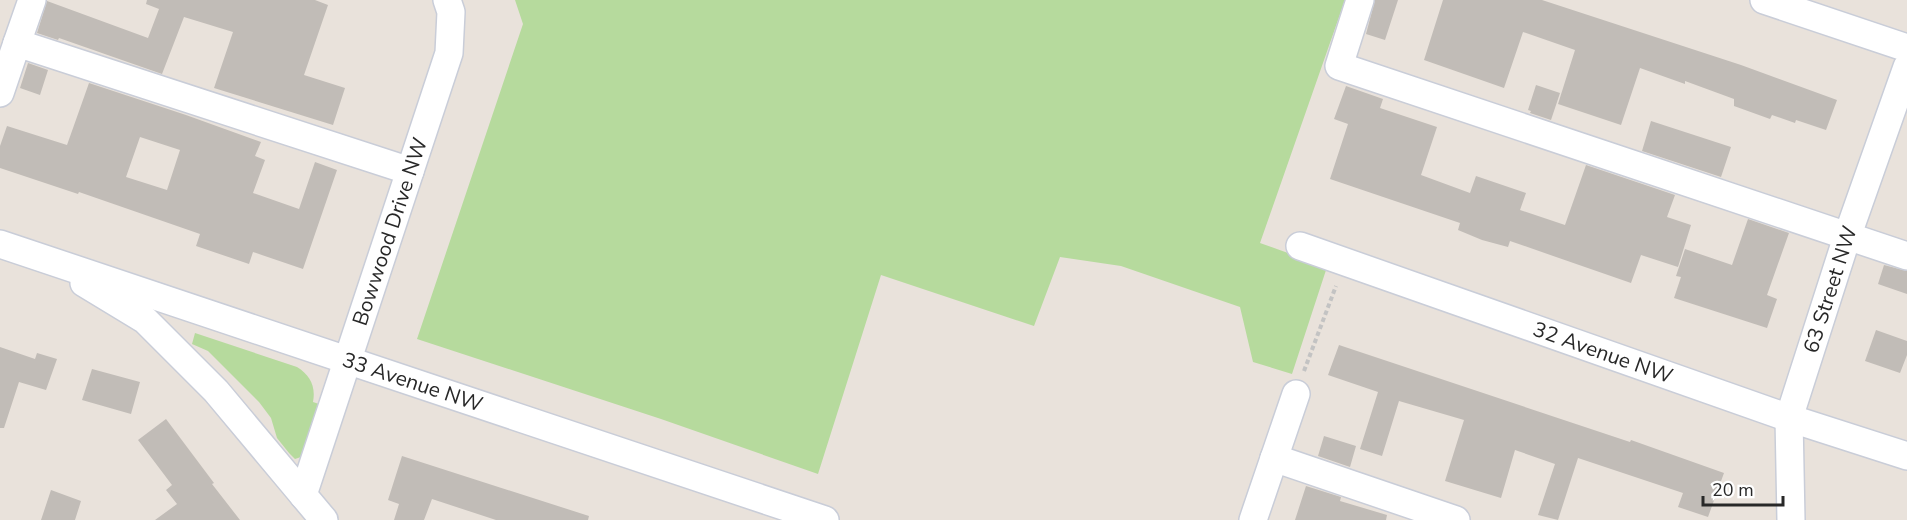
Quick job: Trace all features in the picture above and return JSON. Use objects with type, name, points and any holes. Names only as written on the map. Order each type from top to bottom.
[{"type":"street","points":[[0,93],[32,0]]},
{"type":"street","name":"Bowwood Drive NW","points":[[303,495],[449,53],[451,12],[447,0]]},
{"type":"street","points":[[1360,0],[1339,66],[1907,256]]},
{"type":"street","points":[[1764,0],[1907,48]]},
{"type":"street","points":[[17,43],[410,171]]},
{"type":"street","name":"63 Street NW","points":[[1791,520],[1789,418],[1847,237],[1907,67]]},
{"type":"street","name":"33 Avenue NW","points":[[0,244],[825,520]]},
{"type":"street","name":"32 Avenue NW","points":[[1300,246],[1789,418],[1907,456]]},
{"type":"street","points":[[42,258],[145,320],[216,391],[324,520]]},
{"type":"street","points":[[1253,520],[1296,394]]},
{"type":"street","points":[[1274,458],[1456,520]]},
{"type":"path","points":[[1296,394],[1344,262]]},
{"type":"green space","points":[[515,0],[1345,0],[1260,243],[1327,267],[1292,374],[1253,362],[1240,307],[1121,266],[1060,257],[1034,326],[881,275],[818,474],[661,419],[417,339],[523,24]]},
{"type":"green space","points":[[195,333],[297,367],[305,374],[313,386],[313,402],[319,404],[301,457],[295,459],[277,438],[271,418],[259,402],[208,351],[192,344]]},
{"type":"building","points":[[147,0],[315,0],[328,5],[304,75],[345,88],[333,125],[214,88],[233,32],[184,17],[162,74],[59,38],[58,40],[37,33],[47,1],[148,38],[159,9],[146,4]]},
{"type":"building","points":[[1375,0],[1398,0],[1385,40],[1366,34]]},
{"type":"building","points":[[1443,0],[1542,0],[1741,65],[1837,100],[1826,130],[1772,115],[1770,119],[1734,106],[1734,99],[1640,68],[1621,125],[1558,104],[1575,50],[1523,32],[1504,88],[1424,60]]},
{"type":"building","points":[[28,63],[48,70],[40,95],[20,88]]},
{"type":"building","points":[[89,83],[261,142],[255,156],[265,160],[253,193],[299,209],[315,162],[337,170],[303,269],[253,252],[249,264],[196,246],[200,234],[79,192],[78,194],[0,168],[0,146],[7,126],[67,145]],"holes":[[[140,137],[180,150],[167,190],[126,177]]]},
{"type":"building","points":[[1536,85],[1560,93],[1551,120],[1530,113],[1531,111],[1528,110]]},
{"type":"building","points":[[1346,86],[1383,99],[1380,108],[1437,127],[1421,175],[1470,193],[1476,176],[1526,193],[1520,210],[1565,225],[1586,165],[1675,195],[1667,217],[1691,225],[1678,267],[1641,255],[1631,283],[1510,241],[1508,247],[1482,240],[1458,230],[1460,223],[1330,179],[1348,124],[1334,119]]},
{"type":"building","points":[[1651,121],[1731,147],[1721,177],[1642,151]]},
{"type":"building","points":[[1748,219],[1789,233],[1767,295],[1777,299],[1767,328],[1674,298],[1681,277],[1676,276],[1685,249],[1732,265]]},
{"type":"building","points":[[1884,265],[1907,271],[1907,294],[1878,284]]},
{"type":"building","points":[[1876,330],[1907,341],[1907,355],[1900,373],[1865,361]]},
{"type":"building","points":[[1339,345],[1630,442],[1631,440],[1724,473],[1708,517],[1678,507],[1683,493],[1578,458],[1558,520],[1538,515],[1555,464],[1515,450],[1501,498],[1445,481],[1464,420],[1399,401],[1382,456],[1360,449],[1378,392],[1328,375]]},
{"type":"building","points":[[0,347],[35,359],[37,353],[57,359],[46,390],[19,382],[4,428],[0,428]]},
{"type":"building","points":[[92,369],[140,382],[131,414],[82,400]]},
{"type":"building","points":[[166,419],[240,520],[155,520],[177,504],[166,490],[172,485],[138,440]]},
{"type":"building","points":[[1324,436],[1356,446],[1350,467],[1318,456]]},
{"type":"building","points":[[402,456],[589,516],[588,520],[496,520],[432,499],[424,520],[394,520],[399,504],[388,500]]},
{"type":"building","points":[[1306,486],[1341,497],[1340,501],[1387,515],[1386,520],[1295,520]]},
{"type":"building","points":[[51,490],[81,501],[75,520],[41,520]]}]
